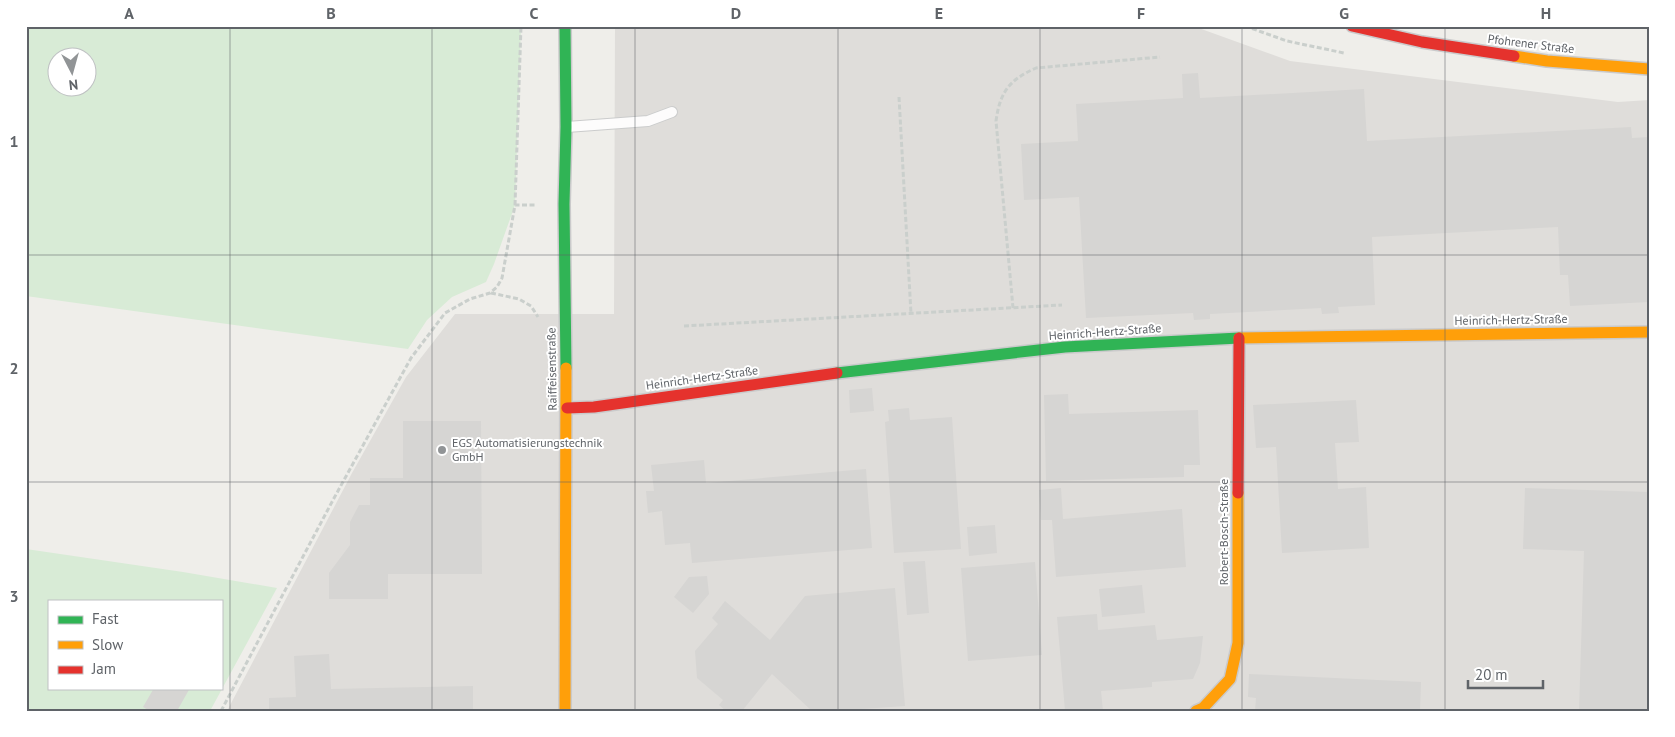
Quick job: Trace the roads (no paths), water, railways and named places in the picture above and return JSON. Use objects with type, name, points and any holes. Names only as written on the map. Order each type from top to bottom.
[{"type":"street","name":"Raiffeisenstraße","points":[[565,26],[566,127],[564,204],[567,408],[565,711]]},
{"type":"street","name":"Pfohrener Straße","points":[[1352,26],[1422,42],[1547,62],[1649,69]]},
{"type":"street","name":"Heinrich-Hertz-Straße","points":[[567,408],[594,407],[832,374],[1065,347],[1239,338],[1649,332]]},
{"type":"street","name":"Robert-Bosch-Straße","points":[[1196,711],[1203,708],[1230,679],[1238,643],[1239,338]]},
{"type":"lane","points":[[566,127],[648,121],[672,112]]},
{"type":"place","name":"EGS Automatisierungstechnik GmbH","points":[[442,450]]}]
